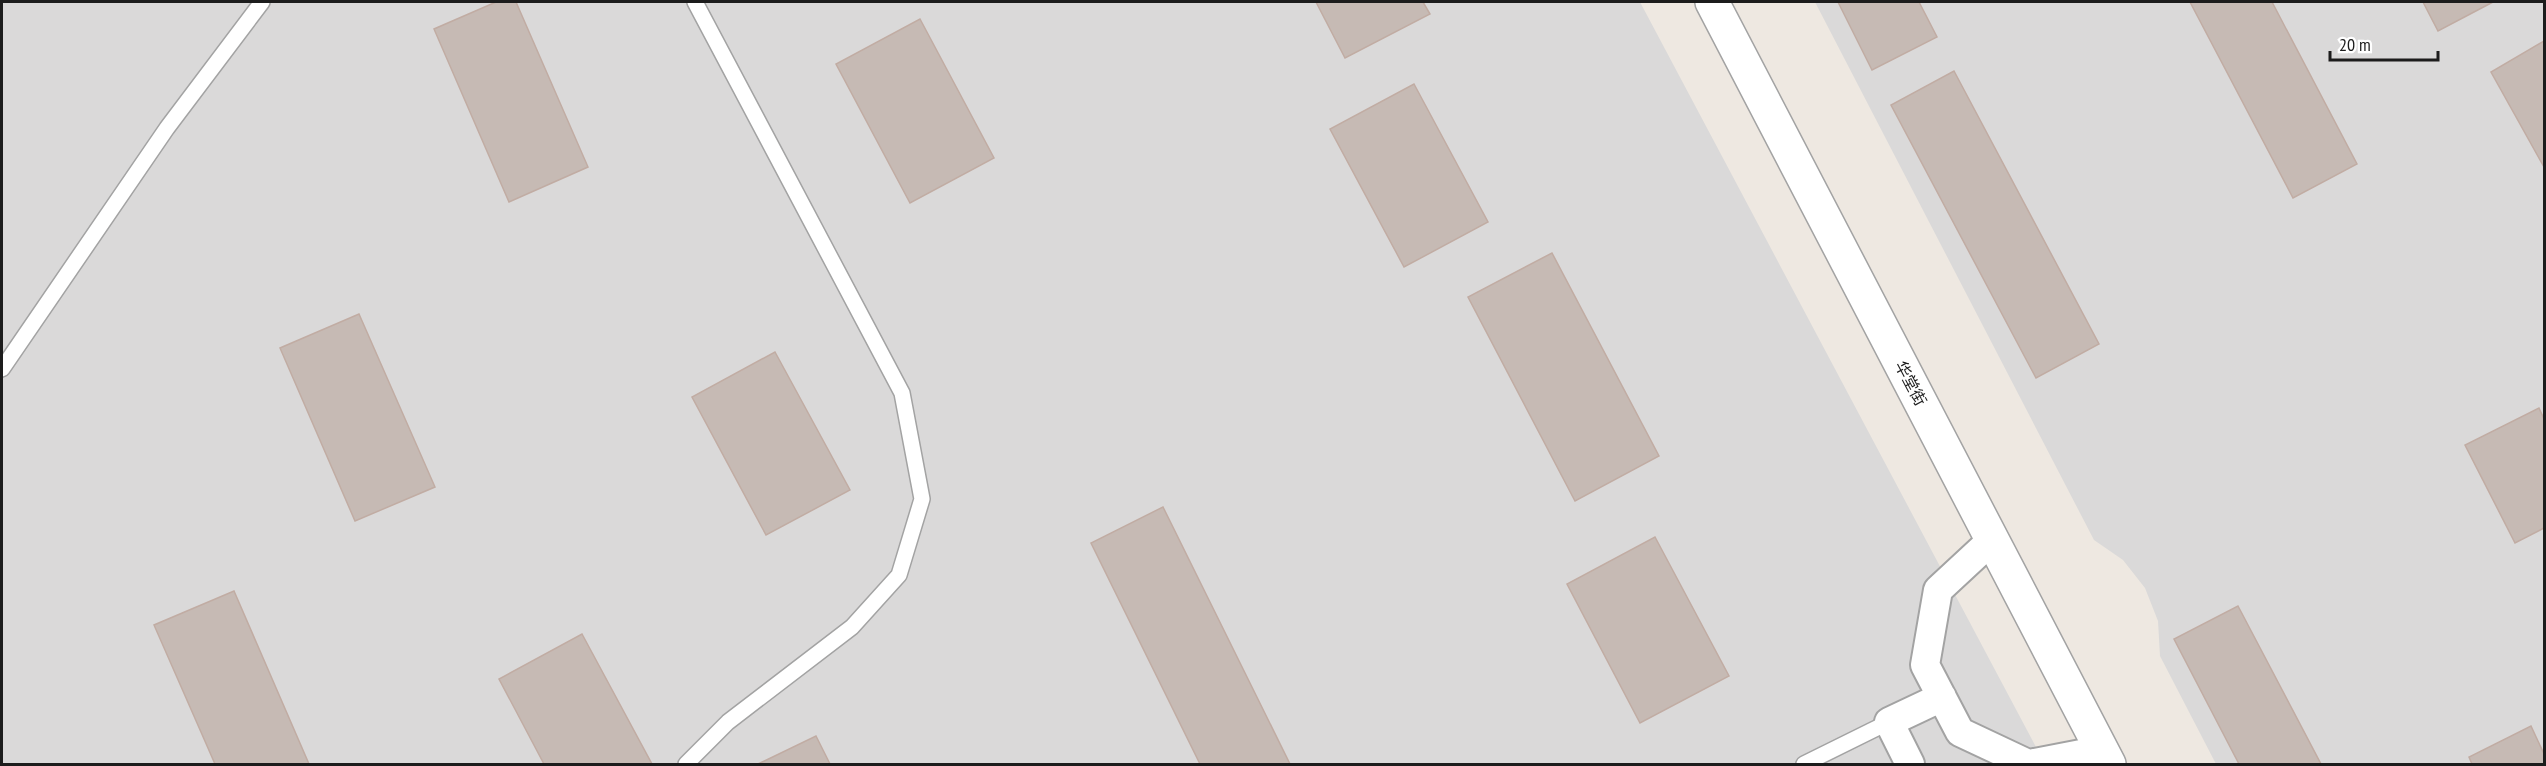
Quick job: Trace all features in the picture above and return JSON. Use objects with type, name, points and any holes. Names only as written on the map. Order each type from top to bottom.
[{"type":"street","name":"华堂街","points":[[1712,2],[2105,757]]},
{"type":"street","points":[[1993,539],[1938,590],[1925,665],[1960,732],[2028,765],[2105,757]]},
{"type":"street","points":[[1910,765],[1889,722],[1942,697]]},
{"type":"lane","points":[[2,369],[167,128],[262,2]]},
{"type":"lane","points":[[686,765],[728,722],[852,627],[899,575],[922,499],[902,393],[695,2]]},
{"type":"lane","points":[[1804,765],[1889,722]]},
{"type":"shaded area","points":[[2,2],[1640,2],[2045,764],[2,764]]},
{"type":"shaded area","points":[[1815,2],[2544,2],[2544,764],[2216,764],[2160,656],[2158,621],[2145,588],[2123,560],[2094,540]]},
{"type":"building","points":[[496,2],[516,2],[588,167],[509,202],[434,29]]},
{"type":"building","points":[[1316,2],[1423,2],[1430,14],[1345,58]]},
{"type":"building","points":[[1838,2],[1919,2],[1937,37],[1872,70]]},
{"type":"building","points":[[2190,2],[2272,2],[2357,164],[2293,198]]},
{"type":"building","points":[[2423,2],[2493,2],[2438,31]]},
{"type":"building","points":[[920,19],[994,158],[910,203],[836,64]]},
{"type":"building","points":[[2544,41],[2544,167],[2491,72]]},
{"type":"building","points":[[1954,71],[2099,344],[2036,378],[1891,105]]},
{"type":"building","points":[[1414,84],[1488,222],[1404,267],[1330,129]]},
{"type":"building","points":[[1552,253],[1659,456],[1575,501],[1468,297]]},
{"type":"building","points":[[359,314],[435,487],[355,521],[280,348]]},
{"type":"building","points":[[775,352],[850,490],[766,535],[692,397]]},
{"type":"building","points":[[2539,408],[2544,419],[2544,528],[2515,543],[2465,445]]},
{"type":"building","points":[[1163,507],[1290,764],[1200,764],[1091,543]]},
{"type":"building","points":[[1655,537],[1729,676],[1640,723],[1567,584]]},
{"type":"building","points":[[234,591],[309,764],[215,764],[154,625]]},
{"type":"building","points":[[2238,606],[2321,764],[2239,764],[2174,639]]},
{"type":"building","points":[[582,634],[652,764],[544,764],[499,679]]},
{"type":"building","points":[[2531,726],[2544,754],[2544,764],[2472,764],[2469,757]]},
{"type":"building","points":[[816,736],[830,764],[758,764]]}]
